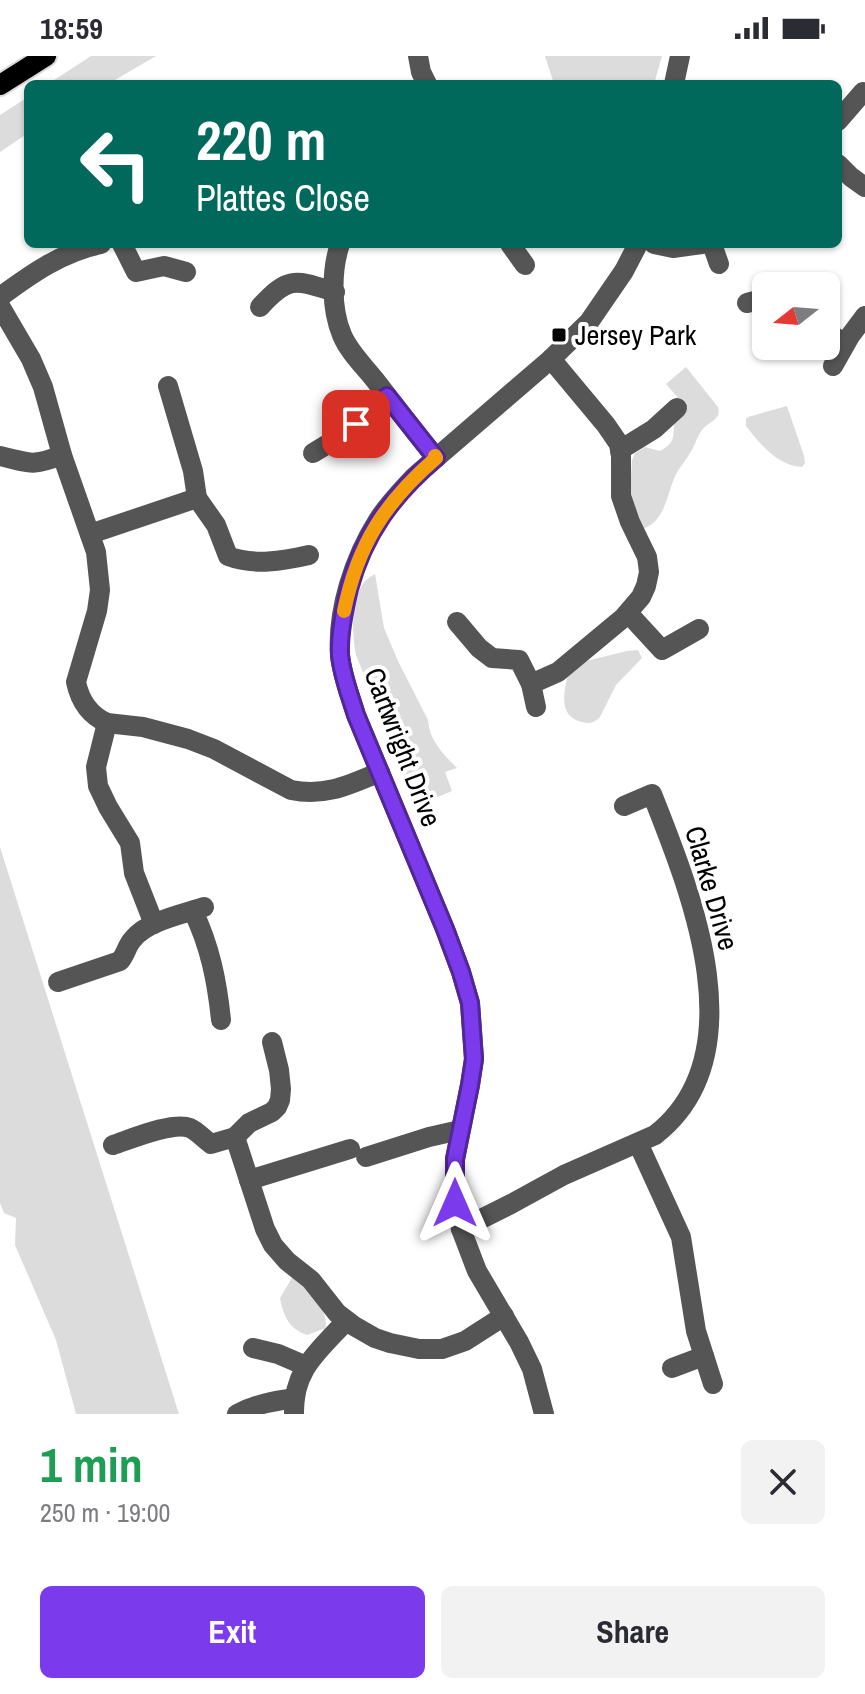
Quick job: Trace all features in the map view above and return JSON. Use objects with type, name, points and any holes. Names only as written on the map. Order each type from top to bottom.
[{"type":"main road","points":[[0,85],[46,56]]},
{"type":"street","points":[[418,56],[425,80]]},
{"type":"street","points":[[675,80],[680,56]]},
{"type":"street","points":[[842,116],[863,92]]},
{"type":"street","points":[[842,168],[865,187]]},
{"type":"street","points":[[0,297],[58,258],[85,248]]},
{"type":"street","points":[[124,248],[136,272],[164,266],[186,272]]},
{"type":"street","points":[[339,248],[335,292],[337,319],[346,342],[436,458]]},
{"type":"street","points":[[513,248],[525,265]]},
{"type":"street","name":"Cartwright Drive","points":[[544,1414],[532,1369],[477,1271],[455,1203],[460,1130],[474,1059],[470,1003],[445,929],[344,680],[340,654],[344,608],[354,572],[365,543],[379,519],[414,477],[551,359],[589,322],[636,248]]},
{"type":"street","points":[[260,307],[273,293],[292,282],[335,292]]},
{"type":"street","points":[[0,306],[31,359],[43,387],[99,568],[97,611],[76,682],[84,703],[94,715],[107,723],[143,727],[188,739],[214,749],[291,790],[328,791],[380,772]]},
{"type":"street","points":[[833,366],[865,316]]},
{"type":"street","points":[[840,338],[865,352]]},
{"type":"street","points":[[531,684],[558,672],[628,613],[644,591],[649,572],[647,557],[621,496],[620,450],[616,439],[551,359]]},
{"type":"street","points":[[168,386],[193,471],[197,498],[216,525],[228,556],[275,561],[309,555]]},
{"type":"street","points":[[313,453],[341,436],[387,396]]},
{"type":"street","points":[[620,450],[654,429],[677,408]]},
{"type":"street","points":[[0,456],[29,464],[62,455]]},
{"type":"street","points":[[90,534],[197,498]]},
{"type":"street","points":[[628,613],[662,650],[699,629]]},
{"type":"street","points":[[457,622],[492,658],[519,660],[531,684],[536,707]]},
{"type":"street","points":[[107,723],[96,767],[98,786],[130,843],[134,873],[154,924]]},
{"type":"street","name":"Clarke Drive","points":[[461,1229],[564,1175],[655,1135],[669,1125],[693,1087],[701,1065],[709,1017],[705,953],[682,873],[652,794],[624,806]]},
{"type":"street","points":[[58,982],[120,961],[140,932],[198,909],[212,960],[221,1020]]},
{"type":"street","points":[[113,1145],[169,1127],[184,1126],[192,1128],[211,1144],[235,1137],[249,1123],[272,1112],[280,1100],[279,1070],[272,1042]]},
{"type":"street","points":[[249,1180],[460,1130]]},
{"type":"street","points":[[235,1137],[273,1245],[311,1280],[346,1321],[390,1343],[432,1349],[454,1346],[504,1316]]},
{"type":"street","points":[[638,1143],[681,1237],[696,1331],[713,1384]]},
{"type":"street","points":[[237,1414],[264,1403],[294,1406],[299,1377],[346,1321]]},
{"type":"street","points":[[253,1348],[306,1366]]},
{"type":"street","points":[[672,1368],[704,1356]]},
{"type":"shaded area","points":[[91,56],[156,56],[115,80],[54,80]]},
{"type":"shaded area","points":[[545,56],[662,56],[655,80],[553,80]]},
{"type":"shaded area","points":[[24,100],[24,136],[0,152],[0,115]]},
{"type":"shaded area","points":[[686,367],[718,407],[718,415],[700,432],[676,474],[662,512],[645,528],[635,511],[630,492],[632,460],[635,453],[645,447],[660,451],[670,443],[677,417],[686,407],[666,384]]},
{"type":"shaded area","points":[[787,406],[804,456],[802,467],[777,458],[746,426],[748,417]]},
{"type":"shaded area","points":[[375,574],[384,628],[428,720],[434,740],[457,768],[445,772],[452,791],[416,806],[356,655],[353,628],[356,598],[364,582]]},
{"type":"shaded area","points":[[638,650],[642,658],[616,685],[598,719],[585,723],[568,714],[564,700],[569,670],[582,662]]},
{"type":"shaded area","points":[[0,847],[179,1414],[76,1414],[56,1340],[15,1245],[16,1218],[4,1213],[0,1203]]},
{"type":"shaded area","points":[[293,1276],[321,1308],[325,1315],[325,1331],[307,1335],[288,1321],[280,1298]]},
{"type":"slow traffic","points":[[344,611],[365,543],[379,519],[435,456]]},
{"type":"place","name":"Jersey Park","points":[[559,335]]},
{"type":"route","points":[[356,424],[387,396],[436,458],[394,499],[365,543],[344,608],[340,654],[344,680],[356,715],[445,929],[470,1003],[474,1059],[455,1159],[455,1203]]}]
